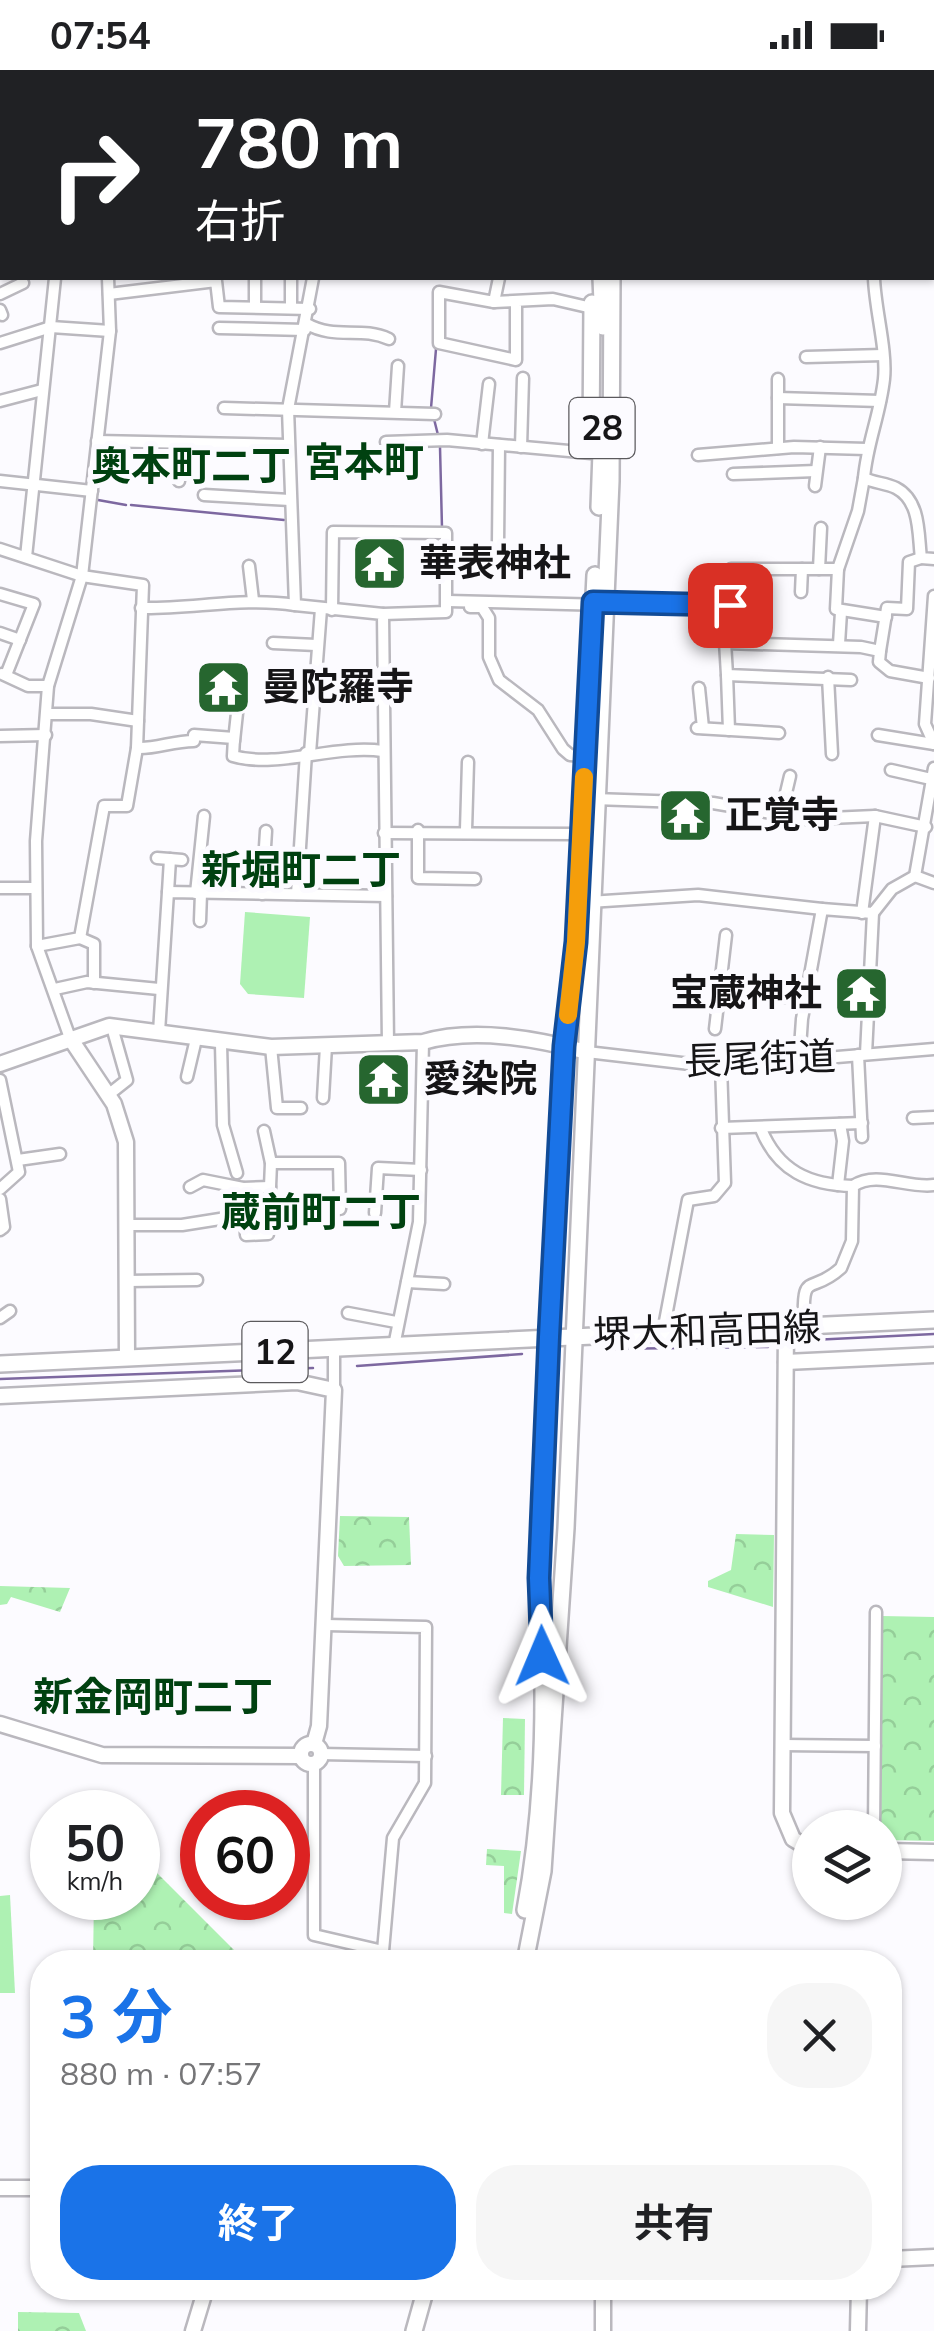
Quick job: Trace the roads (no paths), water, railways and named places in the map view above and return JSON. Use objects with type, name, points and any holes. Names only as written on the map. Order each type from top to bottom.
[{"type":"main road","points":[[592,280],[591,453],[598,519]]},
{"type":"main road","name":"28","points":[[516,1950],[535,1826],[542,1656],[539,1578],[564,1046],[576,942],[581,834],[589,799],[585,756],[610,480],[608,338],[601,280]]},
{"type":"main road","name":"28","points":[[527,1950],[543,1871],[575,1336],[588,1052],[589,799],[598,519],[612,280]]},
{"type":"main road","points":[[610,480],[620,425],[622,280]]},
{"type":"main road","name":"堺大和高田線","points":[[0,1364],[934,1320]]},
{"type":"main road","points":[[414,2331],[423,2300]]},
{"type":"main road","points":[[424,2331],[433,2300]]},
{"type":"street","points":[[2,70],[14,70]]},
{"type":"street","points":[[26,557],[55,280]]},
{"type":"street","points":[[108,280],[110,332],[82,576],[48,686],[35,888],[36,946],[55,988],[70,1038],[108,1095],[126,1142],[127,1358]]},
{"type":"street","points":[[255,280],[255,307]]},
{"type":"street","points":[[291,280],[291,308]]},
{"type":"street","points":[[295,605],[288,409],[313,280]]},
{"type":"street","points":[[439,280],[439,343],[516,360],[516,303]]},
{"type":"street","points":[[494,302],[499,280]]},
{"type":"street","points":[[874,280],[883,355],[880,422],[866,450],[858,510],[838,569],[836,609],[886,618]]},
{"type":"street","points":[[110,294],[185,281],[216,281],[220,307],[310,308]]},
{"type":"street","points":[[0,294],[23,283]]},
{"type":"street","points":[[440,292],[494,302],[554,299],[592,308]]},
{"type":"street","points":[[0,343],[51,327],[110,332]]},
{"type":"street","points":[[219,328],[306,327],[327,333],[368,330],[390,339]]},
{"type":"street","points":[[806,357],[883,355]]},
{"type":"street","points":[[395,412],[398,366]]},
{"type":"street","points":[[521,447],[523,378]]},
{"type":"street","points":[[778,380],[778,448]]},
{"type":"street","points":[[482,444],[489,384]]},
{"type":"street","points":[[0,401],[42,390]]},
{"type":"street","points":[[232,392],[228,408],[435,414]]},
{"type":"street","points":[[778,398],[880,401]]},
{"type":"street","points":[[97,441],[287,445]]},
{"type":"street","points":[[386,442],[482,444],[591,453]]},
{"type":"street","points":[[179,481],[180,443]]},
{"type":"street","points":[[498,544],[499,445]]},
{"type":"street","points":[[698,454],[820,447],[866,450]]},
{"type":"street","points":[[815,486],[820,447]]},
{"type":"street","points":[[733,474],[816,471]]},
{"type":"street","points":[[864,478],[896,488],[908,499],[920,530],[921,558]]},
{"type":"street","points":[[0,481],[92,491]]},
{"type":"street","points":[[204,495],[290,500]]},
{"type":"street","points":[[820,528],[820,568]]},
{"type":"street","points":[[296,894],[316,645],[326,610],[333,532],[446,533],[448,604]]},
{"type":"street","points":[[0,549],[82,576],[143,585],[138,721],[127,806],[104,806],[80,938]]},
{"type":"street","points":[[929,678],[890,672],[879,662],[887,608],[907,609],[910,562],[934,558]]},
{"type":"street","points":[[249,566],[254,600]]},
{"type":"street","points":[[141,608],[200,609],[254,600],[382,614],[438,613],[448,604],[598,602],[723,608],[730,605],[731,569],[838,569]]},
{"type":"street","points":[[801,592],[802,569]]},
{"type":"street","points":[[0,594],[34,604],[3,674],[28,686],[48,686]]},
{"type":"street","points":[[934,596],[925,724],[934,744]]},
{"type":"street","points":[[448,604],[482,608],[486,612],[490,657],[500,680],[538,710],[563,749],[570,755],[585,756]]},
{"type":"street","points":[[723,608],[729,730]]},
{"type":"street","points":[[839,644],[841,612]]},
{"type":"street","points":[[382,614],[388,1044]]},
{"type":"street","points":[[0,633],[20,640]]},
{"type":"street","points":[[272,643],[316,645]]},
{"type":"street","points":[[725,643],[839,644],[880,651]]},
{"type":"street","points":[[727,675],[851,680]]},
{"type":"street","points":[[240,676],[233,756],[308,754],[342,748],[384,751]]},
{"type":"street","points":[[828,677],[832,754]]},
{"type":"street","points":[[699,688],[700,728],[779,733]]},
{"type":"street","points":[[48,714],[91,714],[138,721]]},
{"type":"street","points":[[813,732],[828,732]]},
{"type":"street","points":[[0,736],[46,735]]},
{"type":"street","points":[[136,748],[157,749],[168,742],[194,740],[194,735],[234,741]]},
{"type":"street","points":[[878,736],[934,744]]},
{"type":"street","points":[[466,830],[468,762]]},
{"type":"street","points":[[589,902],[698,895],[868,913],[892,889],[914,876],[926,827],[932,774],[891,770]]},
{"type":"street","points":[[781,814],[790,776]]},
{"type":"street","points":[[589,799],[695,802],[807,819],[874,816],[926,827]]},
{"type":"street","points":[[200,922],[204,816]]},
{"type":"street","points":[[862,1137],[862,1054],[874,816]]},
{"type":"street","points":[[418,830],[418,878],[475,879]]},
{"type":"street","points":[[384,833],[466,830],[581,834]]},
{"type":"street","points":[[262,894],[266,831]]},
{"type":"street","points":[[157,858],[176,860],[168,892],[159,989],[160,1032]]},
{"type":"street","points":[[914,876],[934,883]]},
{"type":"street","points":[[0,888],[35,888]]},
{"type":"street","points":[[168,892],[386,896]]},
{"type":"street","points":[[799,1062],[802,1018],[822,909]]},
{"type":"street","points":[[715,1029],[716,990],[726,934]]},
{"type":"street","points":[[36,946],[80,938],[94,944],[94,983]]},
{"type":"street","points":[[55,988],[94,983],[159,989]]},
{"type":"street","points":[[716,990],[808,1000]]},
{"type":"street","points":[[0,1064],[112,1026],[271,1048],[422,1042],[438,1038],[535,1039],[588,1052]]},
{"type":"street","points":[[108,1095],[128,1080],[112,1026]]},
{"type":"street","points":[[188,1077],[196,1039]]},
{"type":"street","points":[[394,1346],[418,1222],[422,1042]]},
{"type":"street","points":[[221,1044],[223,1125],[237,1173]]},
{"type":"street","points":[[322,1098],[326,1046]]},
{"type":"street","points":[[271,1048],[277,1108],[301,1108]]},
{"type":"street","name":"長尾街道","points":[[588,1052],[722,1066],[934,1049]]},
{"type":"street","points":[[662,1332],[688,1200],[714,1196],[725,1184],[722,1066]]},
{"type":"street","points":[[0,1080],[18,1160],[18,1172],[0,1189]]},
{"type":"street","points":[[913,1118],[934,1117]]},
{"type":"street","points":[[721,1128],[862,1123]]},
{"type":"street","points":[[838,1186],[843,1141],[840,1124]]},
{"type":"street","points":[[761,1129],[770,1150],[792,1173],[838,1186],[853,1186],[867,1179],[920,1187],[934,1185]]},
{"type":"street","points":[[243,1188],[246,1235],[268,1234],[271,1163],[264,1131]]},
{"type":"street","points":[[18,1160],[60,1154]]},
{"type":"street","points":[[269,1204],[340,1209],[339,1163],[271,1163]]},
{"type":"street","points":[[375,1213],[378,1168],[421,1170]]},
{"type":"street","points":[[190,1187],[204,1180],[243,1188],[270,1187]]},
{"type":"street","points":[[804,1327],[804,1290],[810,1282],[841,1268],[852,1240],[853,1186]]},
{"type":"street","points":[[0,1199],[4,1227],[0,1230]]},
{"type":"street","points":[[128,1225],[182,1224],[245,1216]]},
{"type":"street","points":[[127,1281],[197,1280]]},
{"type":"street","points":[[407,1282],[444,1284]]},
{"type":"street","points":[[348,1314],[396,1322]]},
{"type":"street","points":[[786,1328],[783,1746],[786,1828],[792,1837]]},
{"type":"street","points":[[334,1349],[325,1625],[319,1726],[312,1754],[314,1934],[379,1950]]},
{"type":"street","points":[[786,1362],[934,1355]]},
{"type":"street","points":[[0,1396],[297,1382],[334,1390]]},
{"type":"street","points":[[874,1810],[876,1612]]},
{"type":"street","points":[[325,1625],[426,1626],[425,1784],[393,1838],[383,1950]]},
{"type":"street","points":[[0,1724],[102,1755],[426,1756]]},
{"type":"street","points":[[783,1746],[875,1746]]},
{"type":"street","points":[[902,1851],[934,1852]]},
{"type":"street","points":[[0,2188],[30,2188]]},
{"type":"street","points":[[902,2258],[934,2257]]},
{"type":"street","points":[[193,2331],[202,2300]]},
{"type":"street","points":[[603,2300],[603,2331]]},
{"type":"street","points":[[858,2331],[859,2300]]},
{"type":"waterway","points":[[431,408],[436,349]]},
{"type":"waterway","points":[[434,419],[438,435]]},
{"type":"waterway","points":[[440,447],[442,528]]},
{"type":"waterway","points":[[98,500],[126,505]]},
{"type":"waterway","points":[[131,505],[284,520]]},
{"type":"waterway","points":[[812,1340],[934,1334]]},
{"type":"waterway","points":[[603,1349],[768,1347]]},
{"type":"waterway","points":[[357,1366],[522,1354]]},
{"type":"waterway","points":[[0,1379],[313,1368]]},
{"type":"place","name":"華表神社","points":[[380,563]]},
{"type":"place","name":"曼陀羅寺","points":[[223,687]]},
{"type":"place","name":"正覚寺","points":[[686,815]]},
{"type":"place","name":"宝蔵神社","points":[[861,993]]},
{"type":"place","name":"愛染院","points":[[384,1079]]},
{"type":"district","name":"宮本町","points":[[364,462]]},
{"type":"district","name":"奥本町二丁","points":[[191,466]]},
{"type":"district","name":"新堀町二丁","points":[[301,870]]},
{"type":"district","name":"蔵前町二丁","points":[[321,1212]]},
{"type":"district","name":"新金岡町二丁","points":[[153,1697]]}]
